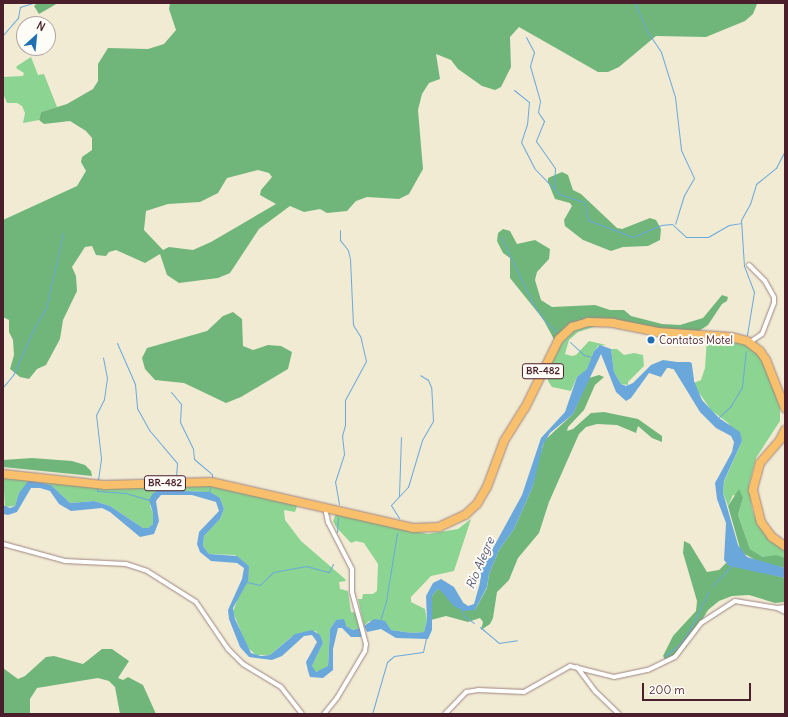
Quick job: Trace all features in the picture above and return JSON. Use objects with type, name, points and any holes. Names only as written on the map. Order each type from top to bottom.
[{"type":"highway","name":"BR-482","points":[[3,474],[105,485],[211,482],[413,528],[440,527],[465,516],[482,496],[504,441],[525,408],[559,339],[565,332],[579,324],[600,321],[658,332],[731,336],[750,343],[760,350],[766,360],[785,408]]},
{"type":"highway","points":[[785,430],[780,440],[760,463],[753,490],[761,522],[772,537],[785,546]]},
{"type":"street","points":[[749,265],[765,281],[771,291],[774,303],[762,334],[750,343]]},
{"type":"street","points":[[324,714],[365,651],[364,634],[352,592],[352,569],[328,522],[325,508]]},
{"type":"street","points":[[3,544],[65,561],[126,564],[147,571],[196,602],[228,649],[243,664],[281,687],[302,714]]},
{"type":"street","points":[[445,714],[466,692],[478,690],[524,692],[566,667],[576,666],[589,672],[620,677],[638,673],[669,660],[682,650],[701,622],[731,603],[742,601],[777,608],[785,612]]},
{"type":"street","points":[[777,608],[785,607]]},
{"type":"street","points":[[576,666],[586,679],[619,714]]},
{"type":"street","points":[[586,679],[589,672]]},
{"type":"green space","points":[[37,3],[58,3],[39,14],[34,6]]},
{"type":"green space","points":[[170,3],[757,3],[753,14],[745,21],[706,37],[656,36],[619,67],[608,72],[598,72],[519,27],[510,37],[511,67],[501,87],[495,90],[482,86],[458,69],[451,60],[436,54],[440,79],[429,83],[422,94],[418,110],[423,169],[409,194],[399,199],[367,197],[356,201],[347,211],[327,213],[320,209],[304,212],[290,206],[259,229],[230,273],[218,278],[179,283],[167,275],[160,254],[145,263],[116,250],[109,252],[106,256],[96,255],[92,246],[85,247],[72,267],[76,276],[77,291],[63,320],[60,339],[46,365],[37,369],[29,379],[20,377],[10,369],[14,355],[13,340],[9,332],[9,320],[3,317],[3,220],[77,186],[86,171],[81,162],[82,157],[92,150],[92,138],[86,131],[70,121],[44,124],[39,120],[41,112],[67,104],[93,89],[98,81],[98,64],[108,48],[148,49],[164,44],[176,30],[169,9]],"holes":[[[258,170],[269,173],[272,177],[261,190],[260,195],[276,204],[211,242],[193,250],[169,247],[163,250],[144,230],[146,211],[168,204],[200,202],[218,193],[227,178]]]},
{"type":"green space","points":[[31,57],[38,75],[44,74],[57,107],[41,112],[39,120],[23,123],[25,113],[22,106],[17,103],[7,103],[3,93],[3,77],[23,76],[24,73],[16,68]]},
{"type":"green space","points":[[562,172],[568,175],[573,190],[581,194],[617,228],[622,229],[650,218],[656,220],[661,229],[660,240],[648,246],[623,247],[611,251],[583,240],[565,226],[564,220],[572,206],[570,203],[555,199],[548,182],[548,178]]},
{"type":"green space","points":[[503,229],[510,231],[517,244],[535,240],[550,249],[549,259],[537,272],[535,280],[541,300],[552,307],[595,305],[610,310],[624,310],[631,316],[662,324],[680,325],[703,318],[722,295],[728,297],[727,301],[722,304],[708,325],[699,331],[651,328],[605,319],[589,318],[578,321],[556,343],[543,319],[510,278],[510,258],[503,253],[497,241],[498,233]]},
{"type":"green space","points":[[233,312],[242,319],[243,346],[253,350],[268,345],[281,346],[292,352],[288,369],[241,397],[226,403],[184,383],[155,380],[145,369],[142,358],[147,348],[207,331],[223,316]]},
{"type":"green space","points":[[591,325],[597,326],[578,332],[569,340],[565,354],[572,356],[576,355],[589,341],[606,345],[598,346],[594,351],[587,370],[577,377],[571,391],[552,387],[548,381],[548,370],[561,344],[573,331]]},
{"type":"green space","points":[[707,338],[741,340],[758,349],[774,389],[780,408],[780,421],[756,458],[749,485],[752,509],[757,523],[785,548],[785,558],[763,557],[750,549],[738,515],[743,498],[733,495],[728,506],[723,493],[724,482],[742,441],[728,423],[711,410],[695,387],[694,383],[701,380],[705,368]]},
{"type":"green space","points":[[611,349],[617,349],[624,355],[634,353],[643,355],[644,366],[628,382],[628,385],[621,384],[614,372]]},
{"type":"green space","points":[[599,375],[604,377],[595,385],[584,410],[568,427],[567,431],[573,429],[591,413],[604,412],[638,419],[662,436],[662,442],[652,438],[638,426],[636,433],[617,425],[597,424],[586,427],[579,434],[549,502],[539,533],[518,558],[509,580],[497,592],[493,618],[490,624],[481,630],[483,622],[480,618],[468,622],[446,616],[431,620],[432,596],[438,589],[447,592],[456,603],[475,610],[487,588],[489,574],[499,550],[514,529],[533,486],[537,463],[545,440],[573,414],[589,378]]},
{"type":"green space","points":[[32,458],[72,461],[85,465],[91,471],[92,476],[3,467],[3,460]]},
{"type":"green space","points":[[3,474],[76,482],[202,483],[298,503],[295,512],[284,510],[285,520],[301,541],[345,579],[346,581],[339,582],[340,589],[348,591],[351,612],[357,613],[363,627],[353,630],[336,620],[330,629],[328,666],[321,671],[314,672],[312,666],[323,643],[316,631],[291,637],[270,655],[256,655],[247,647],[233,612],[249,566],[235,555],[209,554],[203,546],[204,536],[220,519],[224,509],[220,498],[206,492],[159,490],[153,493],[150,506],[153,513],[153,524],[148,528],[143,528],[110,506],[94,501],[70,503],[51,485],[34,481],[19,493],[15,506],[5,507]]},
{"type":"green space","points":[[739,489],[743,498],[738,515],[750,549],[763,557],[776,555],[785,558],[785,568],[759,562],[741,552],[728,506]]},
{"type":"green space","points":[[336,514],[428,534],[458,529],[471,519],[454,571],[431,576],[411,597],[411,602],[425,609],[427,620],[424,632],[412,633],[391,630],[369,621],[364,626],[358,599],[362,599],[363,594],[373,594],[377,591],[378,564],[364,543],[356,541],[351,543],[336,527],[333,521]]},
{"type":"green space","points":[[684,541],[690,544],[707,572],[719,570],[726,563],[785,578],[785,602],[775,603],[749,595],[732,596],[719,601],[708,610],[686,647],[667,663],[663,656],[673,636],[696,611],[697,601],[683,553]]},
{"type":"green space","points":[[102,649],[112,649],[129,661],[118,678],[123,680],[128,677],[143,685],[156,714],[120,714],[115,687],[109,681],[98,678],[37,688],[30,699],[30,714],[3,714],[3,668],[18,679],[25,676],[46,657],[54,656],[83,664]]},
{"type":"water","points":[[600,345],[611,349],[614,372],[621,384],[626,386],[633,383],[651,365],[663,360],[677,362],[689,369],[702,400],[719,418],[740,432],[742,441],[724,481],[723,493],[738,545],[747,557],[785,568],[785,578],[729,566],[724,560],[726,523],[717,499],[715,483],[732,452],[734,442],[731,436],[716,428],[700,412],[673,368],[667,368],[661,377],[649,373],[631,398],[626,401],[616,392],[601,354],[573,414],[550,433],[543,445],[533,486],[514,529],[499,550],[489,574],[487,587],[475,610],[462,611],[452,595],[438,589],[432,596],[432,630],[428,639],[396,638],[381,629],[367,632],[364,626],[374,619],[385,621],[391,630],[412,633],[424,632],[427,620],[426,596],[433,583],[441,579],[454,587],[464,604],[468,606],[474,604],[480,583],[481,570],[522,495],[541,438],[565,412],[577,377],[587,369],[594,351]]},
{"type":"water","points":[[29,480],[51,485],[70,503],[94,501],[110,506],[143,528],[148,528],[153,524],[153,513],[149,500],[153,493],[159,490],[210,492],[220,498],[224,509],[220,519],[204,536],[203,546],[209,554],[237,556],[249,566],[248,581],[233,608],[235,619],[251,653],[261,656],[270,655],[295,634],[312,630],[320,635],[323,643],[312,666],[316,672],[328,666],[330,629],[336,620],[344,619],[346,626],[353,630],[363,627],[361,637],[351,637],[342,628],[338,628],[333,649],[333,670],[323,678],[310,677],[308,671],[306,662],[317,642],[312,635],[304,636],[282,656],[272,660],[249,657],[240,647],[229,619],[228,610],[242,579],[244,568],[237,563],[211,561],[200,552],[197,544],[199,532],[219,511],[216,502],[192,495],[161,495],[156,501],[159,521],[154,534],[140,537],[110,512],[102,508],[71,511],[59,504],[50,491],[40,488],[31,488],[17,512],[8,515],[3,514],[3,505],[10,508],[15,506],[19,493]]},
{"type":"waterway","points":[[3,35],[18,18],[20,7],[32,3]]},
{"type":"waterway","points":[[635,3],[647,31],[661,52],[675,97],[681,150],[694,178],[684,195],[675,224]]},
{"type":"waterway","points":[[526,37],[534,52],[530,66],[540,101],[538,112],[544,121],[536,141],[555,168],[554,189]]},
{"type":"waterway","points":[[514,90],[529,102],[527,124],[521,142],[534,168],[559,194],[584,202],[588,220],[633,237],[661,225],[672,224],[686,237],[708,237],[729,225],[741,223]]},
{"type":"waterway","points":[[747,335],[754,292],[744,266],[741,220],[750,204],[756,184],[776,168],[785,150]]},
{"type":"waterway","points":[[339,504],[335,482],[344,454],[342,436],[345,425],[345,400],[366,361],[360,336],[353,325],[350,259],[348,250],[340,240],[340,230]]},
{"type":"waterway","points":[[3,387],[13,375],[34,328],[46,308],[63,233]]},
{"type":"waterway","points":[[501,237],[532,302],[543,319],[556,331]]},
{"type":"waterway","points":[[570,342],[584,355],[592,357]]},
{"type":"waterway","points":[[117,343],[135,384],[137,408],[150,431],[177,463],[176,479]]},
{"type":"waterway","points":[[717,419],[730,407],[742,387],[746,351]]},
{"type":"waterway","points":[[98,480],[101,458],[96,415],[104,399],[107,378],[103,357]]},
{"type":"waterway","name":"Rio Alegre","points":[[672,365],[688,365],[690,379]]},
{"type":"waterway","points":[[399,518],[391,505],[408,487],[422,440],[433,421],[431,387],[428,380],[420,375]]},
{"type":"waterway","points":[[171,392],[181,404],[180,422],[193,449],[194,459],[212,474],[212,478]]},
{"type":"waterway","points":[[399,496],[401,437]]},
{"type":"waterway","points":[[209,493],[210,487]]},
{"type":"waterway","points":[[97,488],[97,491],[126,493],[149,500]]},
{"type":"waterway","points":[[337,532],[338,518]]},
{"type":"waterway","points":[[380,621],[386,601],[397,533]]},
{"type":"waterway","points":[[247,582],[260,585],[273,572],[306,566],[329,572],[333,564]]},
{"type":"waterway","points":[[712,586],[731,566]]},
{"type":"waterway","name":"Rio Alegre","points":[[442,587],[456,603],[464,607]]},
{"type":"waterway","points":[[665,656],[680,644],[690,629],[709,591]]},
{"type":"waterway","points":[[461,609],[464,616],[474,623]]},
{"type":"waterway","points":[[480,627],[499,643],[517,640]]},
{"type":"waterway","points":[[372,714],[387,662],[394,656],[423,652],[426,638]]},
{"type":"place","name":"Contatos Motel","points":[[651,340]]}]
